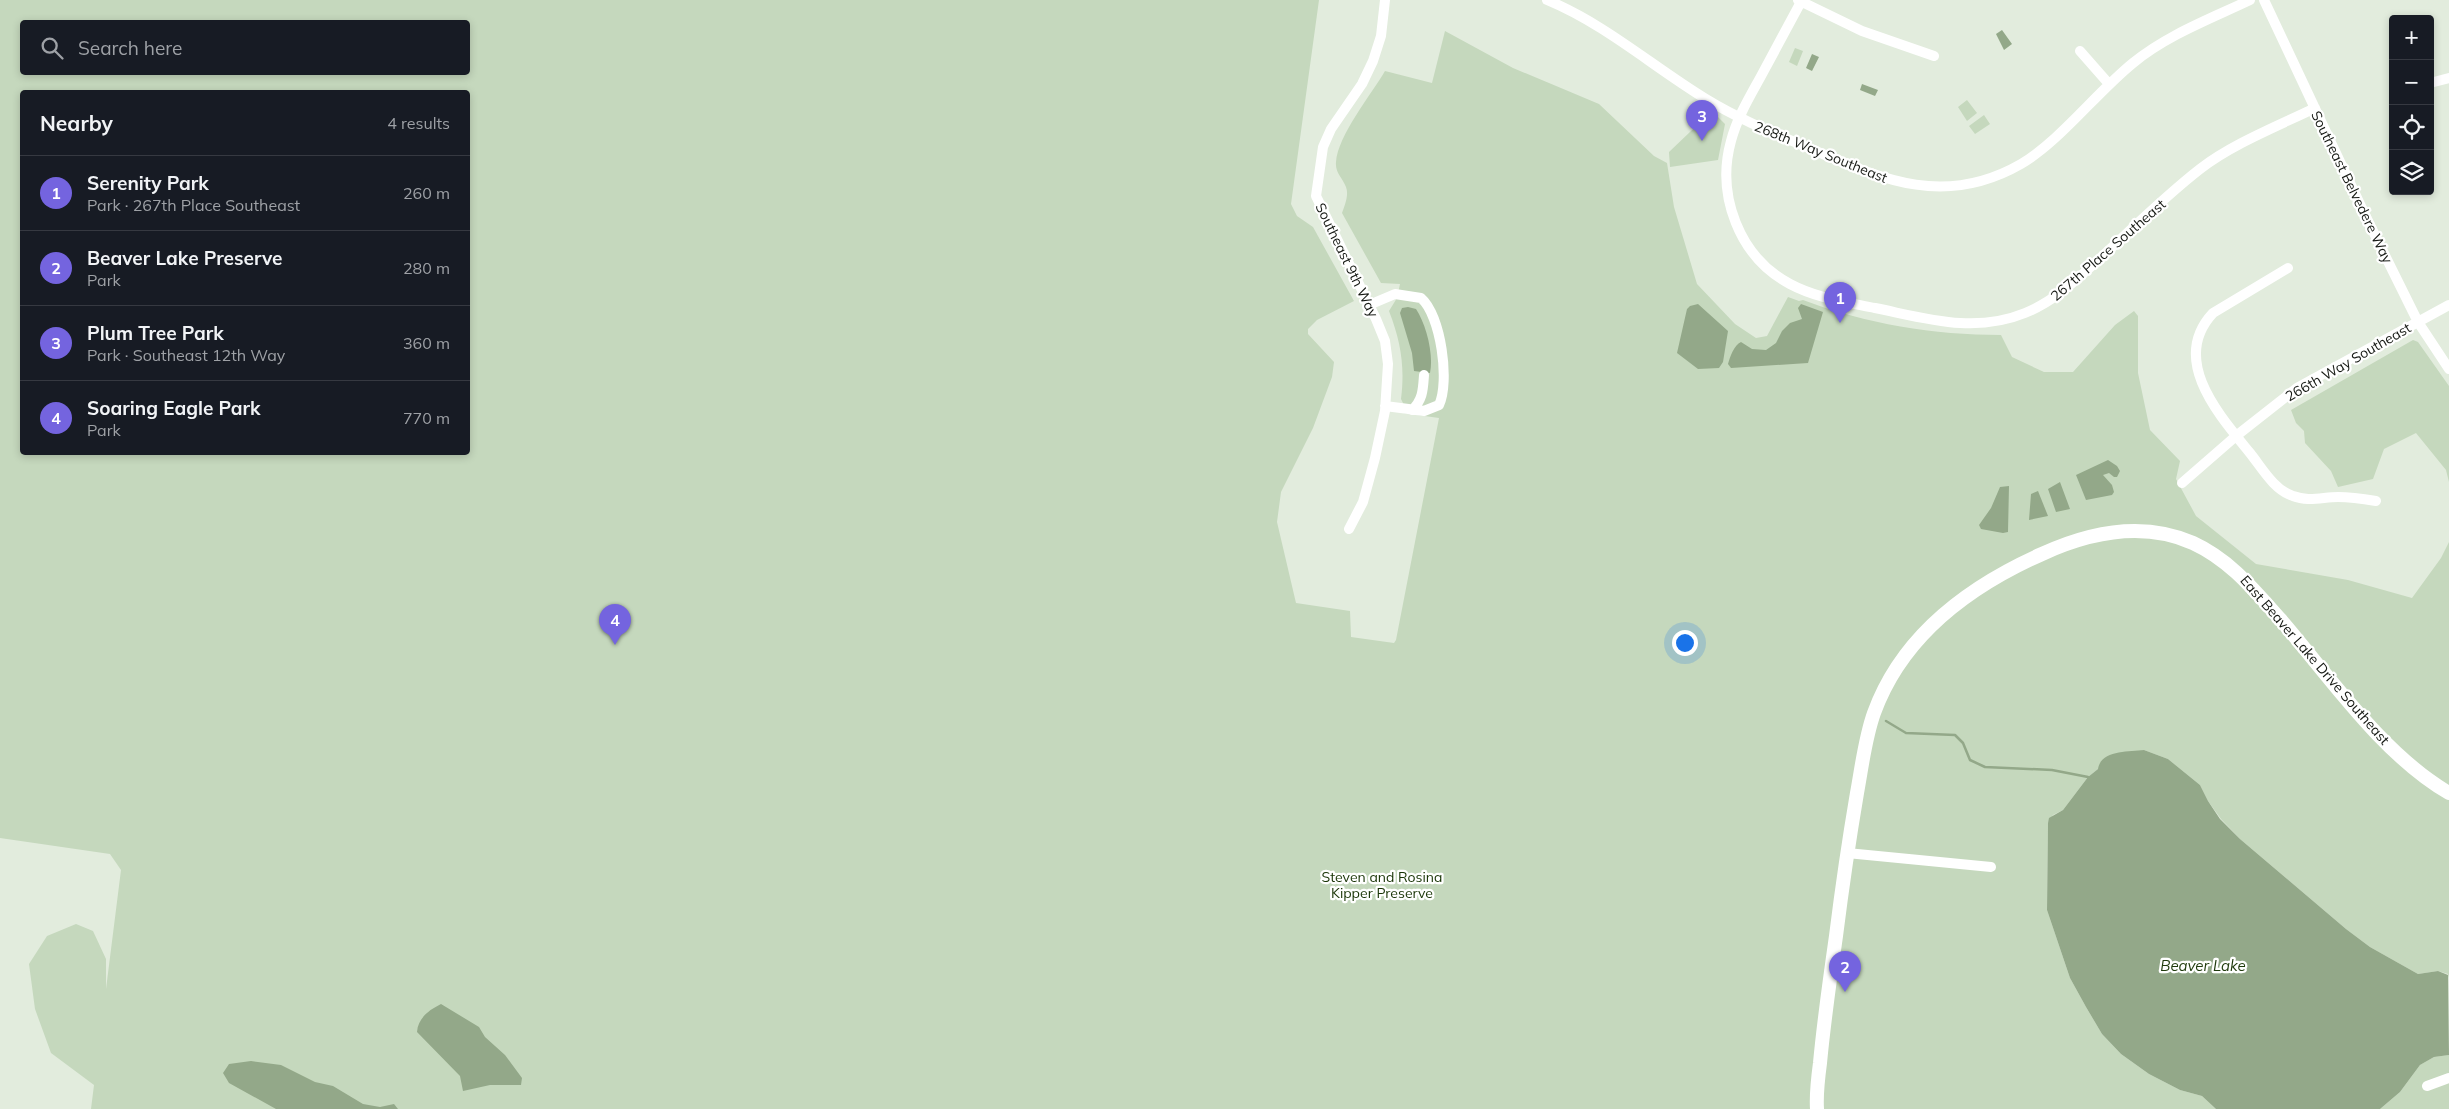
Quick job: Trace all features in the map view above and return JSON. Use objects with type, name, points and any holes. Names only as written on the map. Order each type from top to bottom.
[{"type":"street","name":"Southeast 9th Way","points":[[1349,529],[1363,502],[1376,458],[1385,406],[1388,364],[1385,341],[1316,196],[1323,147],[1331,130],[1362,84],[1373,61],[1381,36],[1386,0]]},
{"type":"street","name":"268th Way Southeast","points":[[1547,0],[1600,27],[1704,98],[1739,118],[1888,180],[1920,186],[1947,186],[1985,180],[2020,164],[2039,152],[2109,84],[2162,42],[2250,0]]},
{"type":"street","points":[[1800,0],[1862,31],[1934,56]]},
{"type":"street","name":"267th Place Southeast","points":[[1800,0],[1739,118],[1728,153],[1725,172],[1726,192],[1737,226],[1750,249],[1774,274],[1788,284],[1827,298],[1936,321],[1959,324],[1991,323],[2024,314],[2053,298],[2200,169],[2240,146],[2315,108]]},
{"type":"street","name":"Southeast Belvedere Way","points":[[2264,0],[2418,322],[2449,369]]},
{"type":"street","points":[[2080,51],[2109,84]]},
{"type":"street","points":[[2434,82],[2449,78]]},
{"type":"street","points":[[2288,268],[2213,313],[2205,322],[2200,331],[2197,358],[2203,388],[2209,400],[2278,488],[2293,496],[2313,499],[2351,497],[2376,501]]},
{"type":"street","points":[[1369,306],[1396,294],[1421,298],[1430,310],[1440,349],[1443,391],[1441,400],[1435,409],[1424,411],[1385,406]]},
{"type":"street","name":"266th Way Southeast","points":[[2182,483],[2236,436],[2297,388],[2449,305]]},
{"type":"street","points":[[1412,410],[1418,405],[1422,395],[1424,375]]},
{"type":"street","name":"East Beaver Lake Drive Southeast","points":[[1817,1109],[1821,1047],[1847,853],[1874,713],[1894,674],[1930,626],[1961,600],[1989,582],[2072,540],[2101,533],[2127,530],[2168,535],[2191,542],[2208,551],[2242,575],[2374,730],[2402,759],[2449,793]]},
{"type":"street","points":[[1847,853],[1991,867]]},
{"type":"street","points":[[2427,1086],[2449,1078]]},
{"type":"green space","name":"Steven and Rosina Kipper Preserve","points":[[0,0],[1319,0],[1291,204],[1297,216],[1313,227],[1354,301],[1317,320],[1308,329],[1308,334],[1334,362],[1332,377],[1313,428],[1281,492],[1277,522],[1296,603],[1350,611],[1351,637],[1394,643],[1396,640],[1439,418],[1403,413],[1404,405],[1401,399],[1401,355],[1389,311],[1397,298],[1400,284],[1381,283],[1342,213],[1347,190],[1338,172],[1336,162],[1338,151],[1356,115],[1385,71],[1432,83],[1445,31],[1513,68],[1599,104],[1654,156],[1667,163],[1674,207],[1697,284],[1735,324],[1756,338],[1767,336],[1788,297],[1876,322],[1951,333],[2001,335],[2012,357],[2044,372],[2073,372],[2115,325],[2134,311],[2138,316],[2138,373],[2150,430],[2180,461],[2176,479],[2196,516],[2256,564],[2348,580],[2412,598],[2441,558],[2449,542],[2449,978],[2448,974],[2438,971],[2418,974],[2370,947],[2346,929],[2240,839],[2221,819],[2208,801],[2200,785],[2168,759],[2144,750],[2098,769],[2088,777],[2063,810],[2053,815],[2048,823],[2047,910],[2070,978],[2086,1007],[2102,1034],[2121,1054],[2149,1074],[2180,1090],[2202,1096],[2216,1109],[91,1109],[94,1085],[51,1053],[35,1009],[29,964],[47,936],[76,924],[93,931],[106,959],[106,989],[121,870],[110,854],[0,838]]},
{"type":"green space","points":[[1795,48],[1803,51],[1797,66],[1789,62]]},
{"type":"green space","points":[[1967,100],[1977,113],[1967,121],[1958,107]]},
{"type":"green space","points":[[1712,111],[1725,124],[1718,160],[1670,167],[1669,152]]},
{"type":"green space","points":[[1984,115],[1990,124],[1975,134],[1969,126]]},
{"type":"green space","points":[[2413,340],[2418,342],[2449,386],[2449,482],[2446,470],[2416,433],[2384,449],[2373,479],[2338,487],[2331,471],[2305,443],[2304,431],[2296,423],[2291,410]]},
{"type":"green space","points":[[2449,1055],[2449,1109],[2380,1109],[2400,1092],[2420,1065],[2434,1057]]},
{"type":"water","points":[[2002,30],[2012,44],[2004,50],[1996,34]]},
{"type":"water","points":[[1812,54],[1819,57],[1812,71],[1806,68]]},
{"type":"water","points":[[1862,84],[1878,90],[1875,96],[1860,90]]},
{"type":"water","points":[[1698,304],[1728,331],[1723,362],[1719,368],[1698,369],[1677,353],[1687,309]]},
{"type":"water","points":[[1801,304],[1823,312],[1808,363],[1731,368],[1728,364],[1736,346],[1741,342],[1752,349],[1766,350],[1776,343],[1782,331],[1790,323],[1802,319],[1798,308]]},
{"type":"water","points":[[1402,308],[1416,309],[1426,331],[1431,357],[1430,373],[1414,371],[1412,353],[1400,313]]},
{"type":"water","points":[[2108,460],[2117,466],[2120,471],[2117,477],[2109,473],[2103,475],[2112,485],[2114,492],[2112,495],[2086,500],[2076,475]]},
{"type":"water","points":[[2060,482],[2070,509],[2056,512],[2048,489]]},
{"type":"water","points":[[2009,486],[2008,532],[2003,533],[1981,529],[1979,525],[1991,508],[2000,487]]},
{"type":"water","points":[[2038,491],[2048,516],[2029,520],[2031,494]]},
{"type":"water","name":"Beaver Lake","points":[[2144,750],[2168,759],[2200,785],[2220,819],[2240,839],[2370,947],[2418,974],[2438,971],[2448,975],[2449,1055],[2434,1057],[2420,1065],[2400,1092],[2380,1109],[2216,1109],[2202,1096],[2180,1090],[2149,1074],[2121,1054],[2102,1034],[2070,978],[2047,910],[2048,823],[2049,818],[2063,810],[2088,777],[2098,769],[2104,758],[2116,753]]},
{"type":"water","points":[[441,1004],[479,1027],[485,1037],[505,1055],[522,1078],[521,1085],[490,1085],[463,1091],[460,1076],[417,1032],[419,1023],[425,1015]]},
{"type":"water","points":[[251,1061],[281,1065],[315,1082],[333,1086],[363,1104],[380,1107],[394,1104],[398,1109],[276,1109],[229,1083],[223,1073],[229,1064]]},
{"type":"waterway","points":[[1886,721],[1906,733],[1955,735],[1963,743],[1970,760],[1985,767],[2052,770],[2088,777]]},
{"type":"place","name":"Plum Tree Park","points":[[1702,141]]},
{"type":"place","name":"Serenity Park","points":[[1840,323]]},
{"type":"place","name":"Soaring Eagle Park","points":[[615,645]]},
{"type":"place","name":"Beaver Lake Preserve","points":[[1845,992]]}]
